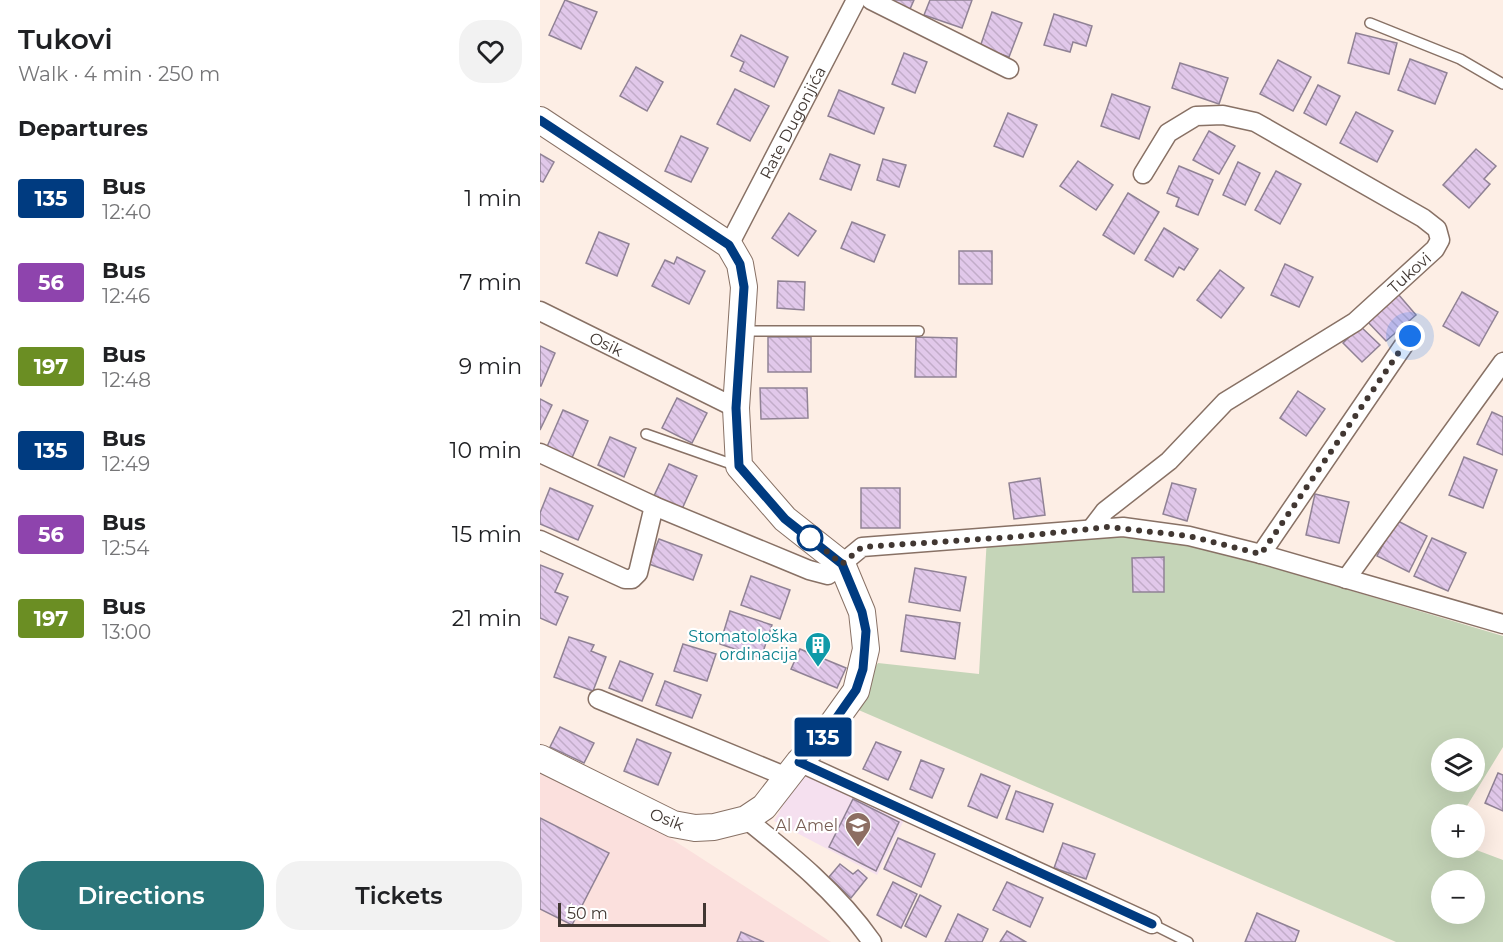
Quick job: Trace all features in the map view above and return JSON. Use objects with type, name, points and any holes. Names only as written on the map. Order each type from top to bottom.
[{"type":"main road","points":[[540,120],[729,245],[740,264],[744,287],[736,408],[739,466]]},
{"type":"main road","name":"Osik","points":[[540,758],[673,824],[694,828],[746,819],[764,807],[823,737],[856,690],[863,669],[866,631],[862,612],[842,564],[785,519],[739,466]]},
{"type":"street","name":"Rate Dugonjića","points":[[729,245],[856,0]]},
{"type":"street","points":[[871,0],[1009,69]]},
{"type":"street","name":"Tukovi","points":[[1092,528],[1105,510],[1170,462],[1225,402],[1355,322],[1435,249],[1440,240],[1437,229],[1423,218],[1255,122],[1223,115],[1196,116],[1168,133],[1143,174]]},
{"type":"street","name":"Osik","points":[[540,311],[736,408]]},
{"type":"street","points":[[1261,554],[1410,336]]},
{"type":"street","points":[[1346,579],[1503,362]]},
{"type":"street","points":[[540,453],[654,506],[809,570],[828,575],[862,547],[1123,527],[1189,536],[1261,554],[1503,624]]},
{"type":"street","points":[[540,540],[625,579],[632,579],[638,573],[654,506]]},
{"type":"street","points":[[598,699],[793,770],[1152,924]]},
{"type":"street","points":[[746,819],[784,849],[844,905],[872,942]]},
{"type":"lane","points":[[1370,24],[1460,59],[1503,84]]},
{"type":"lane","points":[[741,330],[919,330]]},
{"type":"lane","points":[[646,434],[739,466]]},
{"type":"lane","points":[[1152,924],[1188,942]]},
{"type":"shaded area","points":[[540,768],[582,781],[831,942],[540,942]]},
{"type":"shaded area","name":"Al Amel","points":[[803,770],[904,820],[877,875],[774,821]]},
{"type":"green space","points":[[1107,534],[1198,545],[1503,636],[1503,747],[1485,776],[1485,738],[1431,738],[1431,792],[1475,792],[1468,804],[1431,804],[1431,858],[1485,858],[1485,853],[1503,860],[1503,942],[1396,942],[847,705],[878,663],[979,674],[987,537]]},
{"type":"building","points":[[565,0],[597,12],[581,49],[549,35]]},
{"type":"building","points":[[887,0],[914,0],[910,9]]},
{"type":"building","points":[[930,0],[972,0],[962,28],[924,15]]},
{"type":"building","points":[[992,12],[1022,23],[1009,57],[980,47]]},
{"type":"building","points":[[1054,14],[1092,26],[1086,46],[1073,42],[1070,52],[1044,45]]},
{"type":"building","points":[[1356,33],[1397,43],[1389,74],[1348,63]]},
{"type":"building","points":[[741,35],[788,57],[774,87],[740,71],[744,62],[731,56]]},
{"type":"building","points":[[904,53],[927,62],[915,93],[892,84]]},
{"type":"building","points":[[1410,59],[1447,73],[1435,104],[1398,90]]},
{"type":"building","points":[[1278,60],[1311,77],[1293,111],[1260,94]]},
{"type":"building","points":[[1180,63],[1228,78],[1219,104],[1172,88]]},
{"type":"building","points":[[636,67],[663,82],[647,111],[620,96]]},
{"type":"building","points":[[1318,85],[1340,96],[1326,125],[1304,113]]},
{"type":"building","points":[[735,89],[769,106],[750,141],[717,124]]},
{"type":"building","points":[[839,90],[884,108],[874,134],[828,116]]},
{"type":"building","points":[[1112,94],[1150,107],[1139,139],[1101,126]]},
{"type":"building","points":[[1356,112],[1393,131],[1377,162],[1340,143]]},
{"type":"building","points":[[1008,113],[1037,125],[1023,157],[994,146]]},
{"type":"building","points":[[1209,131],[1235,146],[1219,174],[1193,160]]},
{"type":"building","points":[[681,136],[708,148],[691,182],[665,171]]},
{"type":"building","points":[[1476,149],[1496,166],[1484,179],[1490,184],[1469,208],[1443,185]]},
{"type":"building","points":[[540,154],[554,162],[543,182],[540,181]]},
{"type":"building","points":[[830,154],[860,165],[851,190],[820,179]]},
{"type":"building","points":[[883,159],[906,165],[899,187],[877,180]]},
{"type":"building","points":[[1078,161],[1113,185],[1096,210],[1060,186]]},
{"type":"building","points":[[1238,162],[1260,173],[1245,205],[1223,195]]},
{"type":"building","points":[[1179,166],[1213,180],[1198,215],[1176,206],[1179,198],[1167,193]]},
{"type":"building","points":[[1276,171],[1301,184],[1280,224],[1255,210]]},
{"type":"building","points":[[1128,193],[1159,212],[1134,254],[1103,235]]},
{"type":"building","points":[[789,213],[816,231],[798,256],[772,238]]},
{"type":"building","points":[[852,222],[885,235],[874,262],[841,248]]},
{"type":"building","points":[[1164,228],[1198,249],[1184,270],[1179,267],[1173,277],[1145,260]]},
{"type":"building","points":[[599,232],[629,244],[617,276],[586,263]]},
{"type":"building","points":[[959,251],[992,251],[992,284],[959,284]]},
{"type":"building","points":[[677,257],[705,271],[689,304],[652,286],[665,260],[674,264]]},
{"type":"building","points":[[1285,264],[1313,277],[1299,307],[1271,295]]},
{"type":"building","points":[[1220,270],[1244,288],[1221,318],[1197,300]]},
{"type":"building","points":[[778,281],[805,282],[804,310],[777,308]]},
{"type":"building","points":[[1462,292],[1498,312],[1479,346],[1443,326]]},
{"type":"building","points":[[1398,294],[1416,315],[1386,341],[1367,321]]},
{"type":"building","points":[[1360,326],[1380,345],[1362,362],[1343,343]]},
{"type":"building","points":[[768,337],[811,337],[811,372],[768,372]]},
{"type":"building","points":[[916,337],[957,338],[956,377],[915,377]]},
{"type":"building","points":[[540,346],[555,353],[541,386],[540,386]]},
{"type":"building","points":[[760,388],[807,388],[808,418],[761,419]]},
{"type":"building","points":[[1298,391],[1325,409],[1306,436],[1280,418]]},
{"type":"building","points":[[677,398],[707,413],[692,443],[662,428]]},
{"type":"building","points":[[540,399],[552,405],[540,430]]},
{"type":"building","points":[[563,410],[588,421],[571,460],[546,449]]},
{"type":"building","points":[[1492,412],[1503,417],[1503,455],[1477,444]]},
{"type":"building","points":[[610,437],[636,448],[624,477],[598,465]]},
{"type":"building","points":[[1464,457],[1497,470],[1483,508],[1449,495]]},
{"type":"building","points":[[669,464],[697,476],[682,509],[654,496]]},
{"type":"building","points":[[1040,478],[1045,515],[1014,519],[1009,483]]},
{"type":"building","points":[[1172,483],[1196,489],[1187,521],[1163,514]]},
{"type":"building","points":[[550,488],[593,506],[578,540],[540,524],[540,513]]},
{"type":"building","points":[[861,488],[900,488],[900,528],[861,528]]},
{"type":"building","points":[[1315,494],[1349,502],[1339,543],[1306,535]]},
{"type":"building","points":[[1396,520],[1427,536],[1409,572],[1377,556]]},
{"type":"building","points":[[1432,538],[1466,553],[1448,591],[1414,576]]},
{"type":"building","points":[[659,539],[702,555],[693,580],[649,564]]},
{"type":"building","points":[[1164,557],[1164,592],[1133,592],[1132,558]]},
{"type":"building","points":[[540,565],[563,574],[555,592],[568,597],[556,625],[540,618]]},
{"type":"building","points":[[915,568],[966,577],[960,611],[909,602]]},
{"type":"building","points":[[751,576],[790,590],[780,619],[741,605]]},
{"type":"building","points":[[730,611],[772,625],[761,658],[720,644]]},
{"type":"building","points":[[906,615],[960,623],[955,659],[901,651]]},
{"type":"building","points":[[569,637],[594,645],[591,651],[606,657],[593,691],[554,677]]},
{"type":"building","points":[[683,644],[716,654],[707,681],[674,671]]},
{"type":"building","name":"Stomatološka ordinacija","points":[[800,649],[846,668],[837,688],[791,669]]},
{"type":"building","points":[[620,661],[653,674],[642,701],[609,688]]},
{"type":"building","points":[[665,681],[701,695],[692,718],[656,705]]},
{"type":"building","points":[[560,727],[594,743],[584,763],[550,747]]},
{"type":"building","points":[[637,739],[671,753],[658,785],[624,771]]},
{"type":"building","points":[[876,742],[901,752],[888,780],[863,769]]},
{"type":"building","points":[[921,760],[944,769],[932,798],[910,789]]},
{"type":"building","points":[[1498,773],[1503,775],[1503,811],[1485,803]]},
{"type":"building","points":[[981,774],[1010,786],[997,818],[968,806]]},
{"type":"building","points":[[1016,791],[1053,804],[1043,832],[1006,819]]},
{"type":"building","name":"Al Amel","points":[[853,799],[899,822],[876,871],[829,847]]},
{"type":"building","points":[[540,818],[609,853],[572,925],[540,909]]},
{"type":"building","points":[[898,838],[935,854],[921,887],[884,869]]},
{"type":"building","points":[[1063,843],[1095,854],[1086,879],[1054,868]]},
{"type":"building","points":[[840,864],[853,874],[858,870],[867,878],[851,898],[829,877]]},
{"type":"building","points":[[893,882],[917,894],[901,928],[877,915]]},
{"type":"building","points":[[1007,882],[1043,898],[1030,927],[993,910]]},
{"type":"building","points":[[920,895],[941,906],[926,937],[905,926]]},
{"type":"building","points":[[1257,913],[1299,931],[1295,942],[1245,942]]},
{"type":"building","points":[[958,914],[988,929],[982,942],[945,942]]},
{"type":"building","points":[[1007,931],[1026,942],[1000,942]]},
{"type":"building","points":[[741,932],[764,942],[737,942]]},
{"type":"bus line","name":"135","points":[[540,120],[729,245],[740,264],[744,287],[736,408],[739,466],[744,475],[785,519],[842,564],[862,612],[866,631],[867,649],[856,690],[823,737],[799,762],[1152,924]]},
{"type":"place","name":"Stomatološka ordinacija","points":[[818,668]]},
{"type":"place","name":"Al Amel","points":[[858,848]]},
{"type":"route","points":[[810,538],[842,564],[862,547],[1013,537],[1108,527],[1189,536],[1261,554],[1410,336]]}]
